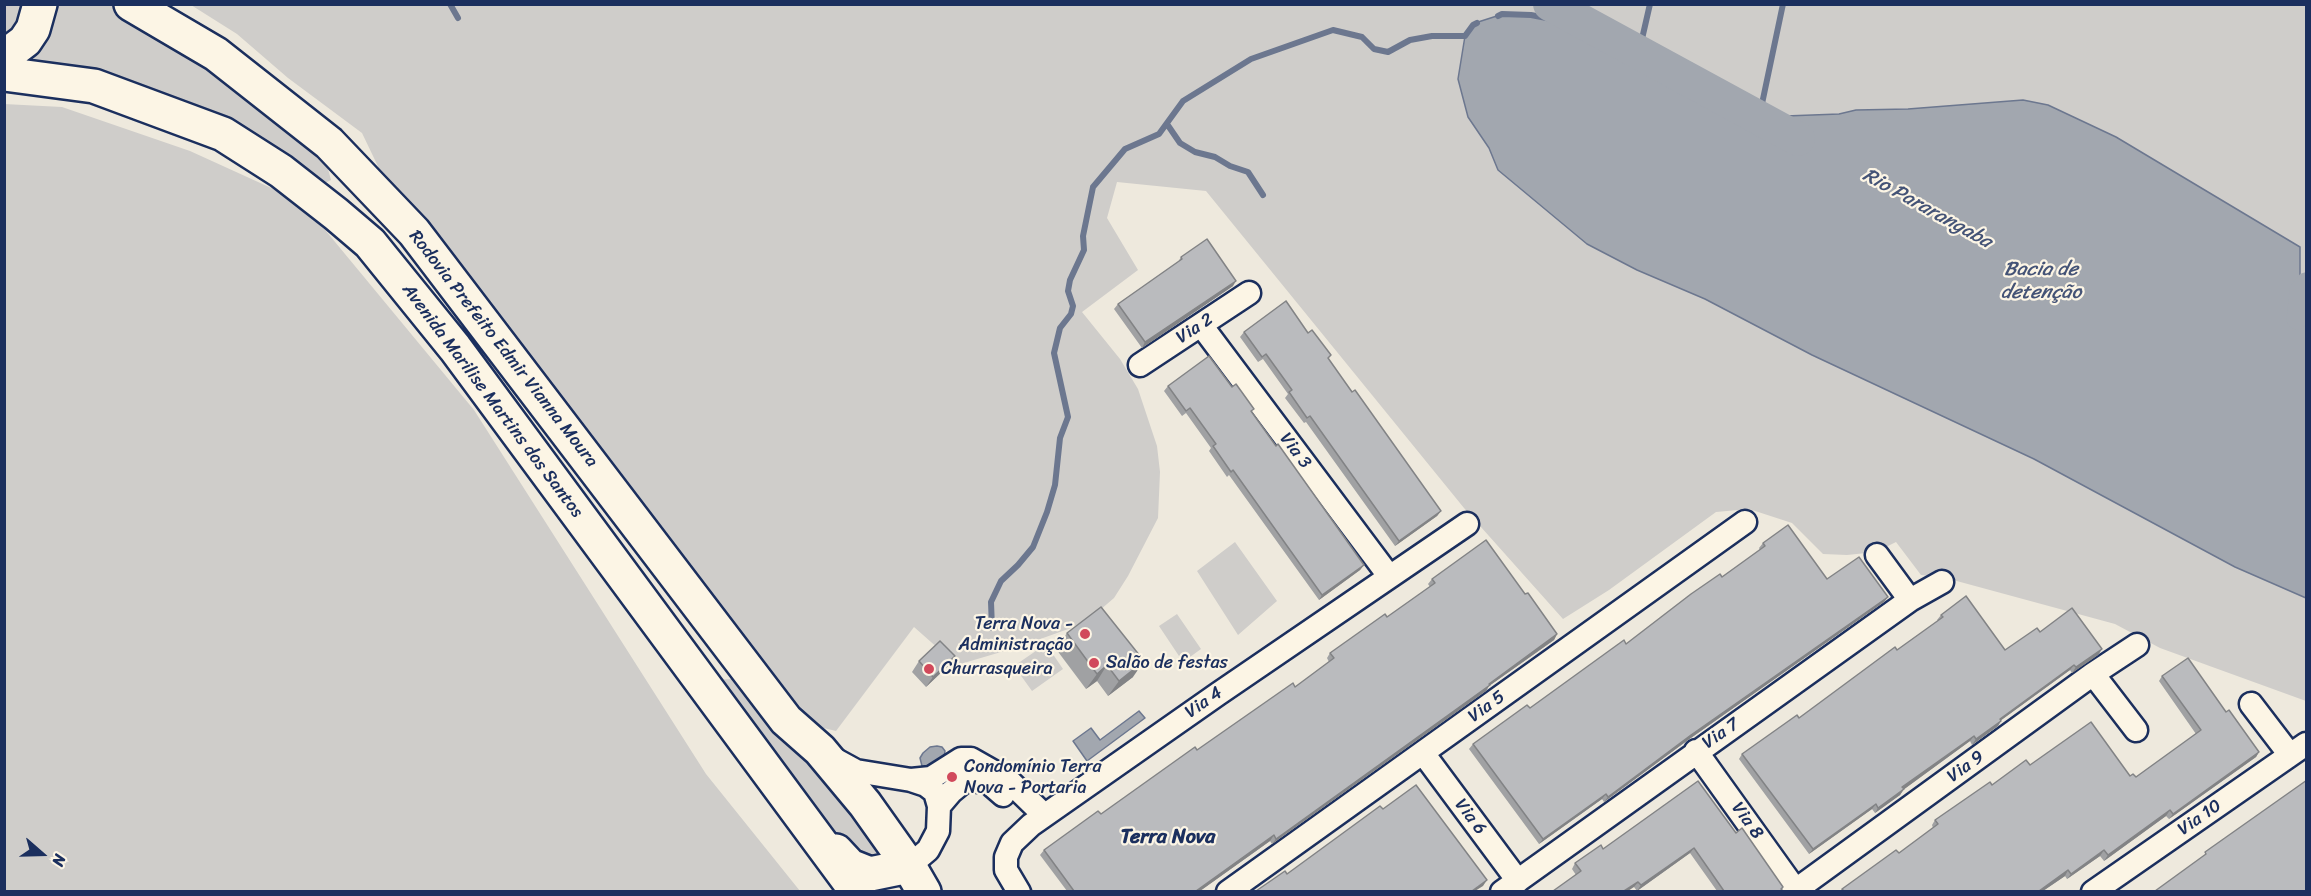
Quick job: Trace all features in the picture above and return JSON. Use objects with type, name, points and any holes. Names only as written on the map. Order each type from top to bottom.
[{"type":"main road","points":[[4,57],[25,41],[33,29],[40,4]]},
{"type":"main road","name":"Rodovia Prefeito Edmir Vianna Moura","points":[[131,4],[216,54],[330,144],[414,231],[786,720],[820,750]]},
{"type":"main road","name":"Avenida Marilise Martins dos Santos","points":[[4,74],[94,86],[223,134],[280,171],[370,243],[455,348],[857,891]]},
{"type":"main road","points":[[820,750],[865,804],[916,879]]},
{"type":"main road","points":[[795,807],[850,866],[860,872],[916,879]]},
{"type":"street","name":"Via 2","points":[[1140,365],[1250,293]]},
{"type":"street","name":"Via 3","points":[[1201,325],[1389,576]]},
{"type":"street","name":"Via 5","points":[[1228,891],[1745,522]]},
{"type":"street","name":"Via 4","points":[[1019,891],[1006,870],[1005,864],[1008,851],[1018,836],[1389,576],[1467,524]]},
{"type":"street","points":[[1877,555],[1910,600]]},
{"type":"street","name":"Via 7","points":[[1510,886],[1910,600],[1942,582]]},
{"type":"street","name":"Via 9","points":[[1797,891],[2093,674],[2137,645]]},
{"type":"street","points":[[2093,674],[2136,730]]},
{"type":"street","points":[[2252,704],[2299,750]]},
{"type":"street","points":[[820,750],[856,771],[910,780],[926,785],[935,792],[939,806],[938,831],[916,879]]},
{"type":"street","name":"Via 10","points":[[2093,891],[2299,750]]},
{"type":"street","name":"Via 8","points":[[1696,752],[1797,891]]},
{"type":"street","name":"Via 6","points":[[1423,753],[1510,886]]},
{"type":"street","points":[[910,780],[931,778],[962,758],[971,759],[1008,780],[1038,820]]},
{"type":"street","points":[[939,806],[963,782],[981,780],[1000,790],[1038,820]]},
{"type":"shaded area","points":[[4,5],[125,5],[214,57],[328,169],[331,180],[323,184],[222,136],[5,74]]},
{"type":"shaded area","points":[[191,5],[2306,5],[2306,408],[1758,117],[2022,261],[2306,410],[2306,701],[2160,648],[2115,624],[1942,577],[1921,575],[1896,542],[1876,552],[1847,555],[1823,554],[1792,523],[1749,509],[1716,512],[1609,590],[1563,619],[1464,508],[1206,191],[1117,182],[1107,218],[1138,270],[1082,312],[1120,359],[1138,389],[1157,446],[1160,472],[1158,518],[1128,576],[1114,598],[1093,616],[1071,628],[957,665],[914,627],[836,731],[787,719],[408,229],[362,133],[288,78],[237,34]]},
{"type":"shaded area","points":[[4,104],[62,107],[190,151],[302,202],[474,410],[706,774],[800,891],[5,891]]},
{"type":"shaded area","points":[[1235,542],[1277,601],[1238,635],[1197,571]]},
{"type":"shaded area","points":[[1177,614],[1201,649],[1183,662],[1159,626]]},
{"type":"shaded area","points":[[1046,644],[1063,669],[1032,691],[1014,666]]},
{"type":"shaded area","points":[[733,679],[824,765],[891,858],[857,857],[804,798],[712,680]]},
{"type":"water","name":"Bacia de detenção","points":[[1503,14],[1531,15],[1593,27],[1759,117],[1839,114],[1856,110],[1908,109],[2023,100],[2048,105],[2116,137],[2300,247],[2300,291],[2306,310],[2306,598],[2235,567],[2034,459],[1812,355],[1705,299],[1637,270],[1587,244],[1498,170],[1489,148],[1468,117],[1458,79],[1465,36],[1475,23]]},
{"type":"water","points":[[1139,711],[1145,718],[1087,761],[1073,741],[1091,728],[1100,740]]},
{"type":"water","points":[[930,747],[942,747],[945,751],[944,757],[928,767],[922,766],[920,758],[923,753]]},
{"type":"building","points":[[1207,239],[1236,281],[1145,342],[1118,304]]},
{"type":"building","points":[[1286,301],[1308,333],[1312,330],[1331,355],[1328,358],[1352,392],[1355,390],[1441,511],[1399,541],[1310,416],[1307,418],[1289,392],[1292,390],[1266,354],[1262,357],[1244,332]]},
{"type":"building","points":[[1209,356],[1232,387],[1236,384],[1254,409],[1251,411],[1276,446],[1278,444],[1364,565],[1322,595],[1233,470],[1231,472],[1213,446],[1216,444],[1190,408],[1186,411],[1168,386]]},
{"type":"building","points":[[1788,525],[1827,579],[1859,557],[1888,597],[1691,735],[1608,797],[1606,794],[1543,839],[1473,744],[1527,705],[1530,708],[1624,640],[1626,644],[1691,594],[1720,574],[1722,577],[1765,546],[1763,543]]},
{"type":"building","points":[[1486,540],[1557,634],[1276,839],[1274,835],[1196,891],[1074,891],[1044,850],[1098,811],[1101,814],[1195,747],[1197,750],[1293,683],[1295,687],[1334,658],[1330,653],[1385,614],[1387,617],[1435,583],[1432,579]]},
{"type":"building","points":[[1966,596],[2005,650],[2037,628],[2040,632],[2072,608],[2102,649],[2076,667],[2074,665],[1976,739],[1974,736],[1902,787],[1904,789],[1878,808],[1876,804],[1813,849],[1742,754],[1797,715],[1799,718],[1895,647],[1897,650],[1943,617],[1941,615]]},
{"type":"building","points":[[1101,607],[1144,661],[1119,681],[1107,665],[1097,674],[1067,633]]},
{"type":"building","points":[[940,641],[955,656],[933,677],[919,661]]},
{"type":"building","points":[[2188,658],[2226,712],[2229,710],[2259,752],[2173,814],[2170,810],[2108,855],[2104,850],[2071,874],[2068,870],[2039,891],[1844,891],[1842,889],[1896,850],[1899,853],[1938,824],[1935,820],[1990,782],[1992,785],[2026,760],[2030,765],[2091,722],[2130,776],[2133,774],[2136,777],[2201,730],[2162,676]]},
{"type":"building","points":[[2307,780],[2307,891],[2155,891],[2206,854],[2205,852]]},
{"type":"building","points":[[1698,781],[1736,833],[1742,828],[1783,887],[1781,889],[1783,891],[1724,891],[1694,848],[1641,885],[1638,882],[1624,891],[1553,891],[1581,871],[1575,863],[1601,845],[1603,849]]},
{"type":"building","points":[[1416,785],[1487,880],[1472,891],[1256,891],[1285,871],[1287,874],[1380,806],[1383,809]]},
{"type":"waterway","points":[[450,4],[458,18]]},
{"type":"waterway","name":"Rio Pararangaba","points":[[1550,4],[1798,139]]},
{"type":"waterway","points":[[1639,52],[1650,4]]},
{"type":"waterway","points":[[1759,118],[1783,4]]},
{"type":"waterway","points":[[1498,16],[1502,14],[1531,15],[1593,27]]},
{"type":"waterway","points":[[992,628],[991,602],[1001,581],[1033,547],[1055,485],[1060,438],[1068,417],[1054,353],[1060,328],[1071,314],[1073,306],[1068,291],[1070,280],[1084,250],[1083,236],[1093,187],[1125,149],[1159,134],[1183,101],[1251,59],[1333,30],[1362,37],[1374,49],[1388,52],[1410,40],[1432,36],[1465,36],[1477,23]]},
{"type":"waterway","points":[[1167,124],[1180,143],[1195,152],[1215,157],[1230,166],[1248,172],[1263,195]]},
{"type":"waterway","points":[[2297,319],[2300,291],[2306,283]]},
{"type":"place","name":"Terra Nova - Administração","points":[[1085,634]]},
{"type":"place","name":"Salão de festas","points":[[1094,663]]},
{"type":"place","name":"Churrasqueira","points":[[929,669]]},
{"type":"place","name":"Condomínio Terra Nova - Portaria","points":[[952,777]]},
{"type":"district","name":"Terra Nova","points":[[1168,838]]}]
